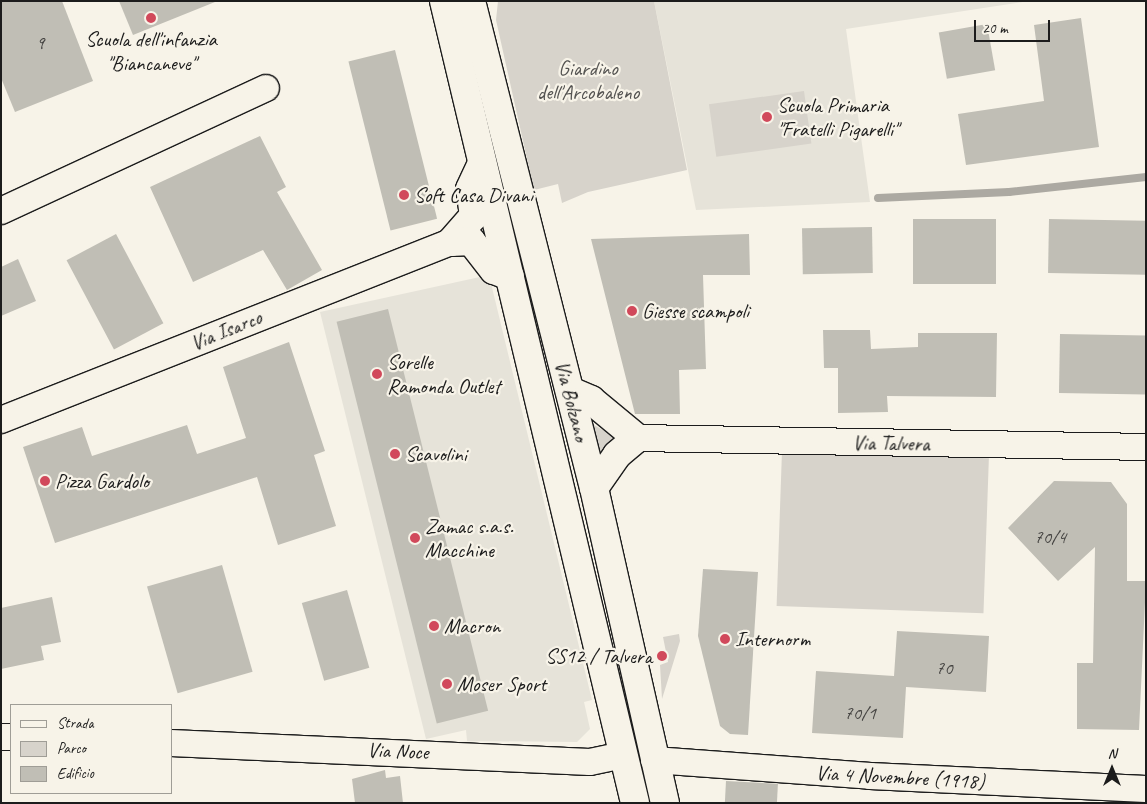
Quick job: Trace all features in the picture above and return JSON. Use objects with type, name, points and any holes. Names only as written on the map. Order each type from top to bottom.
[{"type":"main road","name":"Via Bolzano","points":[[444,1],[635,803]]},
{"type":"main road","name":"Via Bolzano","points":[[471,1],[594,488],[664,803]]},
{"type":"main road","points":[[487,1],[487,70]]},
{"type":"main road","points":[[451,242],[474,216],[470,189],[483,162]]},
{"type":"main road","points":[[451,242],[471,241],[494,270],[510,276]]},
{"type":"main road","points":[[570,391],[591,400],[637,438],[617,455],[594,488]]},
{"type":"street","points":[[1,211],[266,88]]},
{"type":"street","name":"Via Isarco","points":[[1,420],[451,242]]},
{"type":"street","name":"Via Talvera","points":[[637,438],[1146,447]]},
{"type":"street","name":"Via Noce","points":[[172,743],[590,762],[623,755]]},
{"type":"street","name":"Via 4 Novembre (1918)","points":[[654,760],[1146,789]]},
{"type":"shaded area","name":"Scuola Primaria \"Fratelli Pigarelli\"","points":[[654,1],[1029,1],[846,29],[870,202],[696,210]]},
{"type":"shaded area","points":[[489,275],[592,700],[584,702],[590,729],[577,742],[467,741],[466,730],[426,739],[320,312]]},
{"type":"green space","name":"Giardino dell'Arcobaleno","points":[[498,1],[654,1],[687,170],[588,192],[562,203],[558,184],[534,190],[496,20]]},
{"type":"green space","points":[[804,91],[811,143],[716,157],[709,104]]},
{"type":"green space","points":[[590,416],[594,425],[617,438],[601,460]]},
{"type":"green space","points":[[782,451],[989,458],[983,613],[777,606]]},
{"type":"green space","points":[[679,634],[680,641],[662,699],[660,665],[668,662],[663,637]]},
{"type":"building","points":[[1,1],[62,1],[93,81],[15,112],[1,78]]},
{"type":"building","name":"Scuola dell'infanzia \"Biancaneve\"","points":[[119,1],[215,1],[215,2],[133,35]]},
{"type":"building","points":[[1081,18],[1099,147],[966,165],[958,114],[1044,101],[1034,25]]},
{"type":"building","points":[[987,24],[995,70],[947,79],[939,33]]},
{"type":"building","points":[[395,50],[437,219],[391,230],[348,62]]},
{"type":"building","points":[[260,136],[286,187],[277,192],[322,270],[287,290],[263,250],[193,282],[150,187]]},
{"type":"building","points":[[913,219],[996,219],[996,284],[913,284]]},
{"type":"building","points":[[1049,219],[1146,221],[1145,275],[1048,273]]},
{"type":"building","points":[[872,227],[873,273],[803,274],[802,228]]},
{"type":"building","points":[[116,234],[163,323],[114,349],[67,260]]},
{"type":"building","points":[[749,234],[750,275],[703,275],[706,369],[679,370],[680,414],[635,414],[591,239]]},
{"type":"building","points":[[18,259],[36,301],[1,316],[1,267]]},
{"type":"building","points":[[388,309],[488,711],[437,724],[337,322]]},
{"type":"building","points":[[823,330],[870,330],[871,349],[918,347],[918,333],[997,333],[996,397],[887,396],[888,412],[838,413],[838,368],[824,368]]},
{"type":"building","points":[[1060,334],[1146,336],[1145,394],[1059,393]]},
{"type":"building","points":[[289,342],[325,451],[314,455],[336,526],[278,545],[257,477],[55,543],[23,447],[82,427],[92,456],[187,425],[197,454],[246,438],[223,367]]},
{"type":"building","points":[[1054,481],[1111,482],[1127,504],[1127,581],[1146,581],[1139,730],[1077,729],[1077,663],[1093,663],[1095,547],[1058,581],[1008,528]]},
{"type":"building","points":[[222,565],[253,672],[178,693],[147,586]]},
{"type":"building","points":[[703,569],[758,572],[748,735],[730,734],[720,726],[698,636]]},
{"type":"building","points":[[347,590],[369,668],[324,681],[302,603]]},
{"type":"building","points":[[52,597],[61,642],[41,646],[44,660],[1,669],[1,608]]},
{"type":"building","points":[[897,631],[989,636],[986,692],[906,687],[903,738],[812,733],[816,671],[894,676]]},
{"type":"building","points":[[385,770],[386,778],[400,776],[403,803],[355,803],[352,779]]},
{"type":"building","points":[[726,781],[778,784],[777,803],[725,803]]},
{"type":"waterway","points":[[878,198],[1009,192],[1146,177]]},
{"type":"place","name":"Scuola dell'infanzia \"Biancaneve\"","points":[[151,18]]},
{"type":"place","name":"Scuola Primaria \"Fratelli Pigarelli\"","points":[[767,117]]},
{"type":"place","name":"Soft Casa Divani","points":[[404,195]]},
{"type":"place","name":"Giesse scampoli","points":[[632,311]]},
{"type":"place","name":"Sorelle Ramonda Outlet","points":[[377,374]]},
{"type":"place","name":"Scavolini","points":[[395,454]]},
{"type":"place","name":"Pizza Gardolo","points":[[45,481]]},
{"type":"place","name":"Zamac s.a.s. Macchine","points":[[415,538]]},
{"type":"place","name":"Macron","points":[[434,626]]},
{"type":"place","name":"Internorm","points":[[725,639]]},
{"type":"place","name":"SS12 / Talvera","points":[[662,656]]},
{"type":"place","name":"Moser Sport","points":[[447,684]]}]
